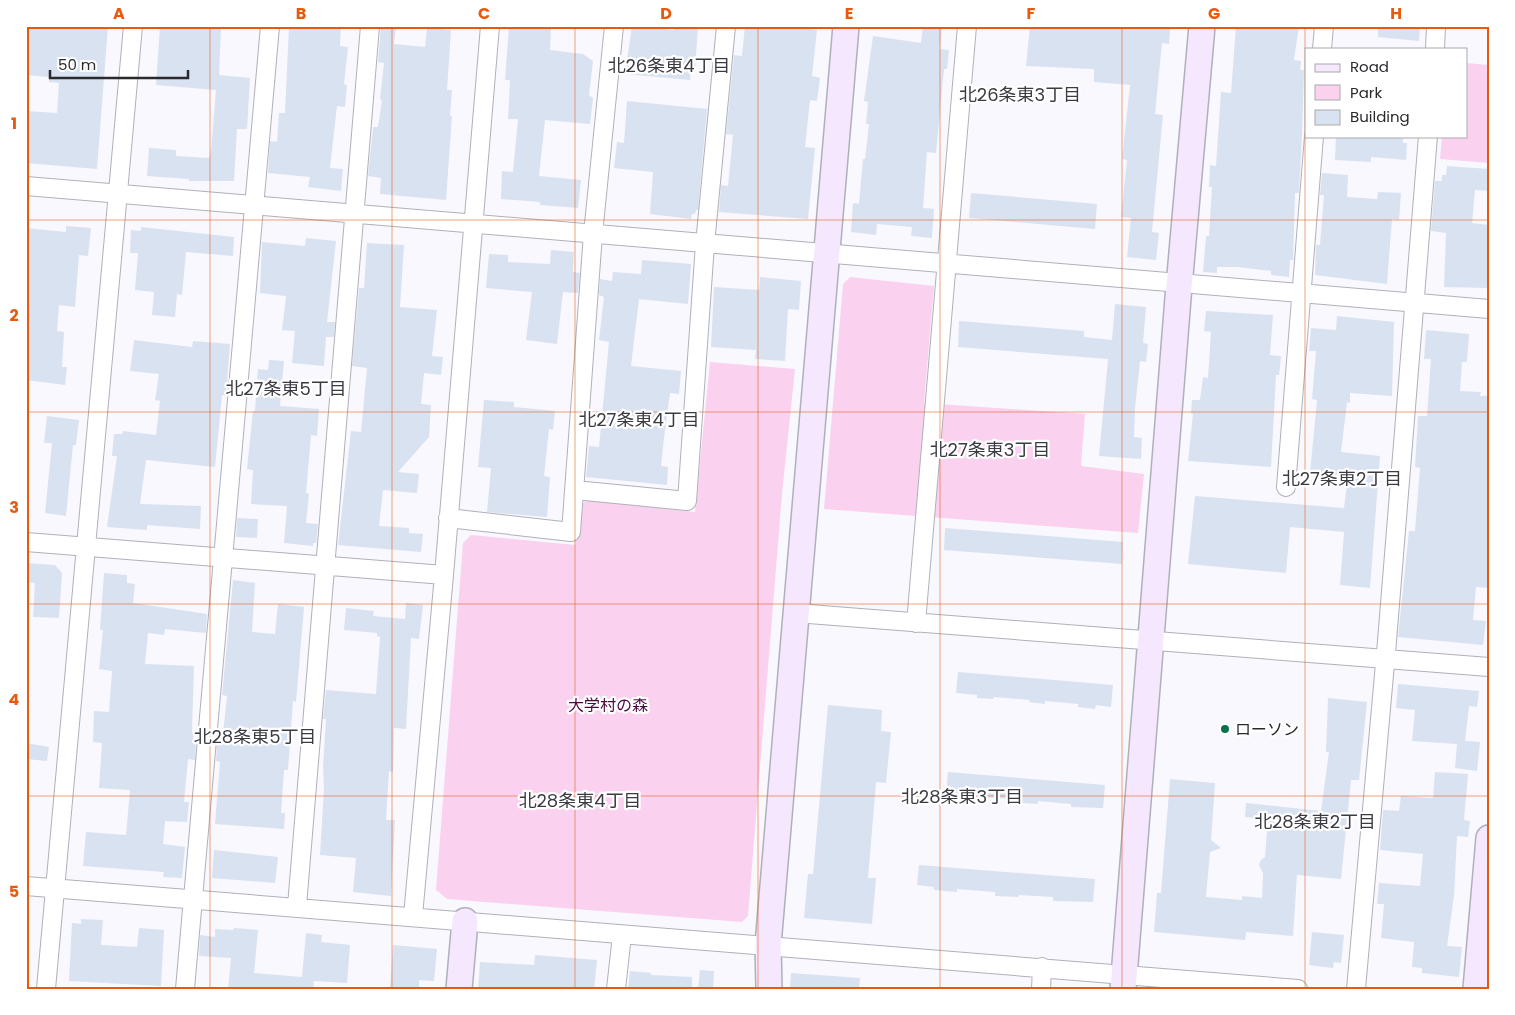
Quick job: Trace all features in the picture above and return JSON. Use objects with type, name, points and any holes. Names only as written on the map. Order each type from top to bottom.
[{"type":"street","points":[[46,989],[133,26]]},
{"type":"street","points":[[185,989],[270,26]]},
{"type":"street","points":[[297,906],[370,26]]},
{"type":"street","points":[[413,916],[490,26]]},
{"type":"street","points":[[448,518],[571,532],[593,234],[614,26]]},
{"type":"street","points":[[575,490],[687,501],[705,244],[726,26]]},
{"type":"street","points":[[770,989],[768,945],[825,254],[846,26]]},
{"type":"street","points":[[916,623],[967,26]]},
{"type":"street","points":[[1124,981],[1179,284],[1202,26]]},
{"type":"street","points":[[1322,48],[1324,26]]},
{"type":"street","points":[[1435,48],[1436,26]]},
{"type":"street","points":[[1286,487],[1314,138]]},
{"type":"street","points":[[1356,989],[1386,661],[1428,138]]},
{"type":"street","points":[[26,186],[1489,309]]},
{"type":"street","points":[[26,542],[444,575]]},
{"type":"street","points":[[796,613],[1386,661],[1489,667]]},
{"type":"street","points":[[1476,989],[1489,838]]},
{"type":"street","points":[[26,886],[297,906],[622,935],[1042,967],[1124,981],[1298,989]]},
{"type":"street","points":[[459,989],[465,921]]},
{"type":"street","points":[[616,989],[622,935]]},
{"type":"street","points":[[1041,989],[1042,967]]},
{"type":"green space","points":[[1468,63],[1489,65],[1489,163],[1440,159],[1442,138],[1468,138]]},
{"type":"green space","points":[[850,277],[934,286],[924,403],[1085,414],[1081,466],[1144,474],[1138,533],[824,509],[843,284]]},
{"type":"green space","name":"大学村の森","points":[[710,362],[795,369],[782,494],[748,916],[742,922],[447,899],[436,890],[463,543],[471,535],[575,545],[578,507],[587,500],[695,512]]},
{"type":"building","points":[[26,26],[108,26],[97,169],[26,163],[26,111],[57,113],[59,83],[49,82],[49,77],[26,75]]},
{"type":"building","points":[[160,26],[221,26],[219,75],[250,78],[247,129],[237,129],[234,181],[189,181],[189,179],[147,176],[149,148],[176,150],[176,156],[209,158],[211,150],[216,90],[156,85]]},
{"type":"building","points":[[289,26],[341,26],[340,46],[348,47],[344,84],[347,85],[345,107],[337,106],[330,168],[343,169],[341,191],[308,187],[310,177],[268,173],[270,141],[277,142],[279,113],[285,113]]},
{"type":"building","points":[[381,26],[396,26],[394,44],[425,47],[427,28],[451,30],[447,90],[452,90],[450,116],[452,116],[446,200],[380,194],[381,178],[368,176],[373,127],[378,127],[382,100],[380,99],[384,63],[378,62]]},
{"type":"building","points":[[509,26],[551,26],[550,50],[583,54],[593,61],[589,95],[593,98],[590,124],[545,120],[539,176],[581,180],[578,208],[540,205],[540,202],[501,199],[502,171],[513,172],[518,119],[508,119],[510,80],[505,80]]},
{"type":"building","points":[[632,26],[674,30],[674,26],[698,26],[695,69],[691,68],[690,80],[625,74]]},
{"type":"building","points":[[745,26],[784,26],[817,30],[812,76],[820,78],[817,101],[810,100],[805,147],[815,148],[808,219],[719,212],[721,185],[728,186],[733,135],[726,134],[734,55],[742,56]]},
{"type":"building","points":[[923,26],[942,26],[940,49],[949,50],[947,69],[944,69],[936,153],[927,152],[923,208],[934,209],[932,238],[911,236],[912,227],[877,224],[876,235],[851,232],[853,203],[859,204],[863,159],[865,159],[869,124],[866,124],[868,102],[864,101],[873,36],[921,43]]},
{"type":"building","points":[[1030,26],[1170,28],[1169,44],[1162,43],[1155,114],[1163,115],[1152,232],[1159,233],[1156,260],[1127,257],[1131,218],[1121,217],[1127,160],[1122,159],[1130,85],[1094,82],[1094,69],[1026,66]]},
{"type":"building","points":[[1236,26],[1299,26],[1294,60],[1301,61],[1300,70],[1304,70],[1302,133],[1299,193],[1295,193],[1293,260],[1290,260],[1289,277],[1271,275],[1271,271],[1238,267],[1217,267],[1217,273],[1203,272],[1206,236],[1209,236],[1212,187],[1209,187],[1210,165],[1216,166],[1221,92],[1231,93]]},
{"type":"building","points":[[1378,26],[1420,26],[1419,41],[1378,37]]},
{"type":"building","points":[[627,101],[707,109],[698,210],[696,210],[695,214],[692,214],[691,219],[650,214],[653,172],[614,168],[617,142],[624,143]]},
{"type":"building","points":[[1336,138],[1403,138],[1403,143],[1407,143],[1406,160],[1371,157],[1371,162],[1335,160]]},
{"type":"building","points":[[1447,166],[1489,169],[1489,191],[1475,190],[1472,223],[1489,225],[1489,288],[1444,287],[1446,233],[1431,231],[1435,181],[1442,181],[1442,175],[1446,175]]},
{"type":"building","points":[[1322,173],[1348,175],[1347,197],[1377,199],[1378,192],[1401,193],[1399,220],[1392,219],[1387,284],[1315,275],[1316,245],[1320,245],[1324,195],[1320,195]]},
{"type":"building","points":[[971,193],[1097,204],[1095,229],[969,218]]},
{"type":"building","points":[[66,226],[91,228],[88,256],[79,255],[75,307],[59,305],[57,331],[64,332],[62,367],[67,367],[65,385],[26,380],[26,228],[66,232]]},
{"type":"building","points":[[141,227],[234,237],[233,256],[186,252],[182,295],[177,294],[175,317],[152,315],[154,292],[135,290],[138,253],[130,253],[131,230],[141,231]]},
{"type":"building","points":[[306,238],[336,241],[327,322],[335,322],[334,337],[326,337],[324,366],[292,363],[295,331],[282,330],[286,296],[260,293],[262,242],[305,246]]},
{"type":"building","points":[[367,243],[404,245],[400,307],[437,310],[432,356],[443,357],[441,375],[424,373],[421,404],[431,405],[429,437],[398,472],[419,474],[417,493],[383,490],[379,526],[409,528],[409,533],[423,534],[421,552],[338,545],[351,431],[361,432],[367,368],[352,366],[359,288],[364,288]]},
{"type":"building","points":[[551,250],[574,252],[573,272],[580,273],[578,293],[563,292],[557,344],[526,340],[532,292],[486,288],[489,254],[508,255],[508,262],[550,264]]},
{"type":"building","points":[[642,260],[691,264],[688,304],[639,299],[631,366],[681,371],[679,394],[670,393],[664,438],[661,466],[668,467],[667,485],[586,477],[589,446],[599,447],[609,342],[599,340],[604,297],[599,295],[600,279],[612,281],[613,272],[641,274]]},
{"type":"building","points":[[760,277],[801,281],[799,310],[788,309],[785,361],[755,359],[756,350],[711,347],[714,287],[759,290]]},
{"type":"building","points":[[1115,304],[1146,307],[1143,343],[1148,344],[1146,362],[1140,361],[1134,437],[1142,438],[1141,459],[1099,456],[1108,359],[958,347],[959,321],[1084,331],[1084,337],[1112,340]]},
{"type":"building","points":[[1206,311],[1273,315],[1270,355],[1281,356],[1279,375],[1276,375],[1271,467],[1188,461],[1193,414],[1191,414],[1192,400],[1200,400],[1203,377],[1208,378],[1211,332],[1204,331]]},
{"type":"building","points":[[1337,316],[1394,322],[1392,396],[1350,393],[1350,403],[1347,402],[1341,452],[1380,456],[1370,588],[1340,585],[1344,532],[1290,527],[1286,573],[1188,564],[1195,496],[1344,508],[1348,476],[1310,473],[1317,400],[1312,399],[1316,351],[1309,351],[1311,328],[1336,330]]},
{"type":"building","points":[[1426,330],[1469,334],[1467,362],[1462,362],[1460,391],[1481,392],[1480,396],[1489,396],[1489,588],[1476,587],[1473,620],[1486,621],[1483,645],[1398,637],[1409,531],[1415,531],[1420,468],[1415,467],[1418,416],[1427,416],[1431,359],[1424,359]]},
{"type":"building","points":[[134,340],[192,347],[193,341],[230,344],[226,396],[222,395],[215,467],[146,460],[140,504],[201,506],[200,529],[147,525],[147,530],[107,527],[117,456],[112,456],[114,434],[122,434],[123,431],[156,435],[160,401],[155,400],[159,374],[130,371]]},
{"type":"building","points":[[269,360],[284,361],[280,406],[319,409],[317,436],[311,435],[306,493],[309,494],[306,523],[318,524],[316,543],[313,543],[313,546],[284,543],[287,506],[251,504],[253,470],[247,469],[253,411],[255,411],[258,369],[268,370]]},
{"type":"building","points":[[484,400],[514,402],[514,407],[555,411],[553,430],[549,429],[544,476],[550,477],[547,517],[487,512],[491,468],[478,467]]},
{"type":"building","points":[[47,416],[79,420],[76,445],[73,445],[66,516],[45,513],[52,443],[44,443]]},
{"type":"building","points":[[237,518],[258,519],[257,538],[236,537]]},
{"type":"building","points":[[945,528],[1123,542],[1122,564],[944,550]]},
{"type":"building","points":[[26,563],[55,565],[62,573],[59,618],[33,617],[35,583],[26,582]]},
{"type":"building","points":[[104,573],[127,575],[127,583],[135,584],[133,603],[207,614],[206,633],[165,629],[164,635],[148,633],[145,664],[194,666],[192,732],[194,732],[193,741],[196,742],[195,760],[188,759],[184,802],[189,802],[187,822],[165,821],[163,844],[185,847],[182,878],[163,877],[164,872],[83,866],[86,832],[126,835],[130,790],[99,788],[102,743],[93,742],[94,711],[109,712],[112,671],[99,669],[103,630],[100,630]]},
{"type":"building","points":[[233,580],[255,583],[252,632],[275,634],[278,604],[304,607],[296,702],[293,701],[288,770],[284,770],[281,813],[285,813],[284,829],[215,824],[220,762],[216,761],[217,743],[222,743],[227,696],[222,695]]},
{"type":"building","points":[[406,603],[423,605],[419,639],[411,638],[406,729],[394,728],[393,772],[389,771],[386,820],[395,820],[391,896],[353,892],[356,858],[320,855],[326,719],[323,719],[326,690],[376,694],[380,637],[377,636],[377,633],[344,630],[346,608],[374,611],[373,616],[405,619]]},
{"type":"building","points":[[958,672],[1113,685],[1111,707],[1096,705],[1095,709],[1078,707],[1078,704],[1045,701],[1045,704],[1029,702],[1030,700],[994,697],[993,699],[977,698],[977,695],[956,693]]},
{"type":"building","points":[[1398,684],[1479,691],[1477,707],[1469,706],[1465,741],[1480,742],[1477,771],[1455,768],[1457,744],[1412,741],[1415,710],[1396,708]]},
{"type":"building","points":[[1328,698],[1367,702],[1359,780],[1351,780],[1341,879],[1297,875],[1293,936],[1246,932],[1245,940],[1154,932],[1157,893],[1161,893],[1170,779],[1215,783],[1211,840],[1221,848],[1210,852],[1206,897],[1242,900],[1242,896],[1262,898],[1263,873],[1259,865],[1265,857],[1268,819],[1245,817],[1246,803],[1321,811],[1329,752],[1326,752]]},
{"type":"building","points":[[828,705],[882,710],[881,731],[891,732],[886,783],[876,782],[868,878],[876,878],[872,924],[804,918],[808,874],[813,874]]},
{"type":"building","points":[[26,743],[49,747],[47,761],[26,759]]},
{"type":"building","points":[[948,772],[1105,785],[1103,808],[1071,807],[1071,804],[1038,801],[1038,804],[1021,803],[1021,800],[984,797],[983,800],[968,799],[969,796],[946,794]]},
{"type":"building","points":[[1435,772],[1468,774],[1464,820],[1470,821],[1468,837],[1457,836],[1454,896],[1447,946],[1462,947],[1459,977],[1422,973],[1422,968],[1412,967],[1414,942],[1381,938],[1384,904],[1377,904],[1379,883],[1420,886],[1423,854],[1380,850],[1383,810],[1399,811],[1401,796],[1433,798]]},
{"type":"building","points":[[214,850],[278,857],[275,883],[212,878]]},
{"type":"building","points":[[919,865],[1095,879],[1093,902],[1053,901],[1053,897],[995,896],[995,892],[957,889],[957,892],[934,890],[934,887],[917,885]]},
{"type":"building","points":[[81,919],[103,920],[101,945],[137,947],[139,928],[164,930],[161,986],[69,981],[72,923],[81,924]]},
{"type":"building","points":[[234,928],[258,930],[254,973],[302,977],[306,933],[322,935],[321,942],[350,945],[347,983],[314,981],[313,989],[228,989],[231,958],[199,956],[200,935],[215,937],[215,929],[233,930]]},
{"type":"building","points":[[1312,932],[1344,935],[1341,963],[1334,962],[1333,968],[1309,965]]},
{"type":"building","points":[[393,945],[437,949],[434,981],[419,980],[419,989],[390,989]]},
{"type":"building","points":[[535,955],[597,960],[594,989],[478,989],[480,962],[534,965]]},
{"type":"building","points":[[700,970],[714,971],[713,989],[698,989]]},
{"type":"building","points":[[630,971],[651,973],[651,975],[692,977],[692,989],[628,989]]},
{"type":"building","points":[[791,973],[860,978],[859,989],[790,989]]},
{"type":"place","name":"ローソン","points":[[1225,729]]},
{"type":"district","name":"北26条東4丁目","points":[[669,65]]},
{"type":"district","name":"北26条東3丁目","points":[[1020,94]]},
{"type":"district","name":"北27条東5丁目","points":[[286,388]]},
{"type":"district","name":"北27条東4丁目","points":[[639,419]]},
{"type":"district","name":"北27条東3丁目","points":[[990,449]]},
{"type":"district","name":"北27条東2丁目","points":[[1342,478]]},
{"type":"district","name":"北28条東5丁目","points":[[255,736]]},
{"type":"district","name":"北28条東3丁目","points":[[962,796]]},
{"type":"district","name":"北28条東4丁目","points":[[580,800]]},
{"type":"district","name":"北28条東2丁目","points":[[1315,821]]}]
